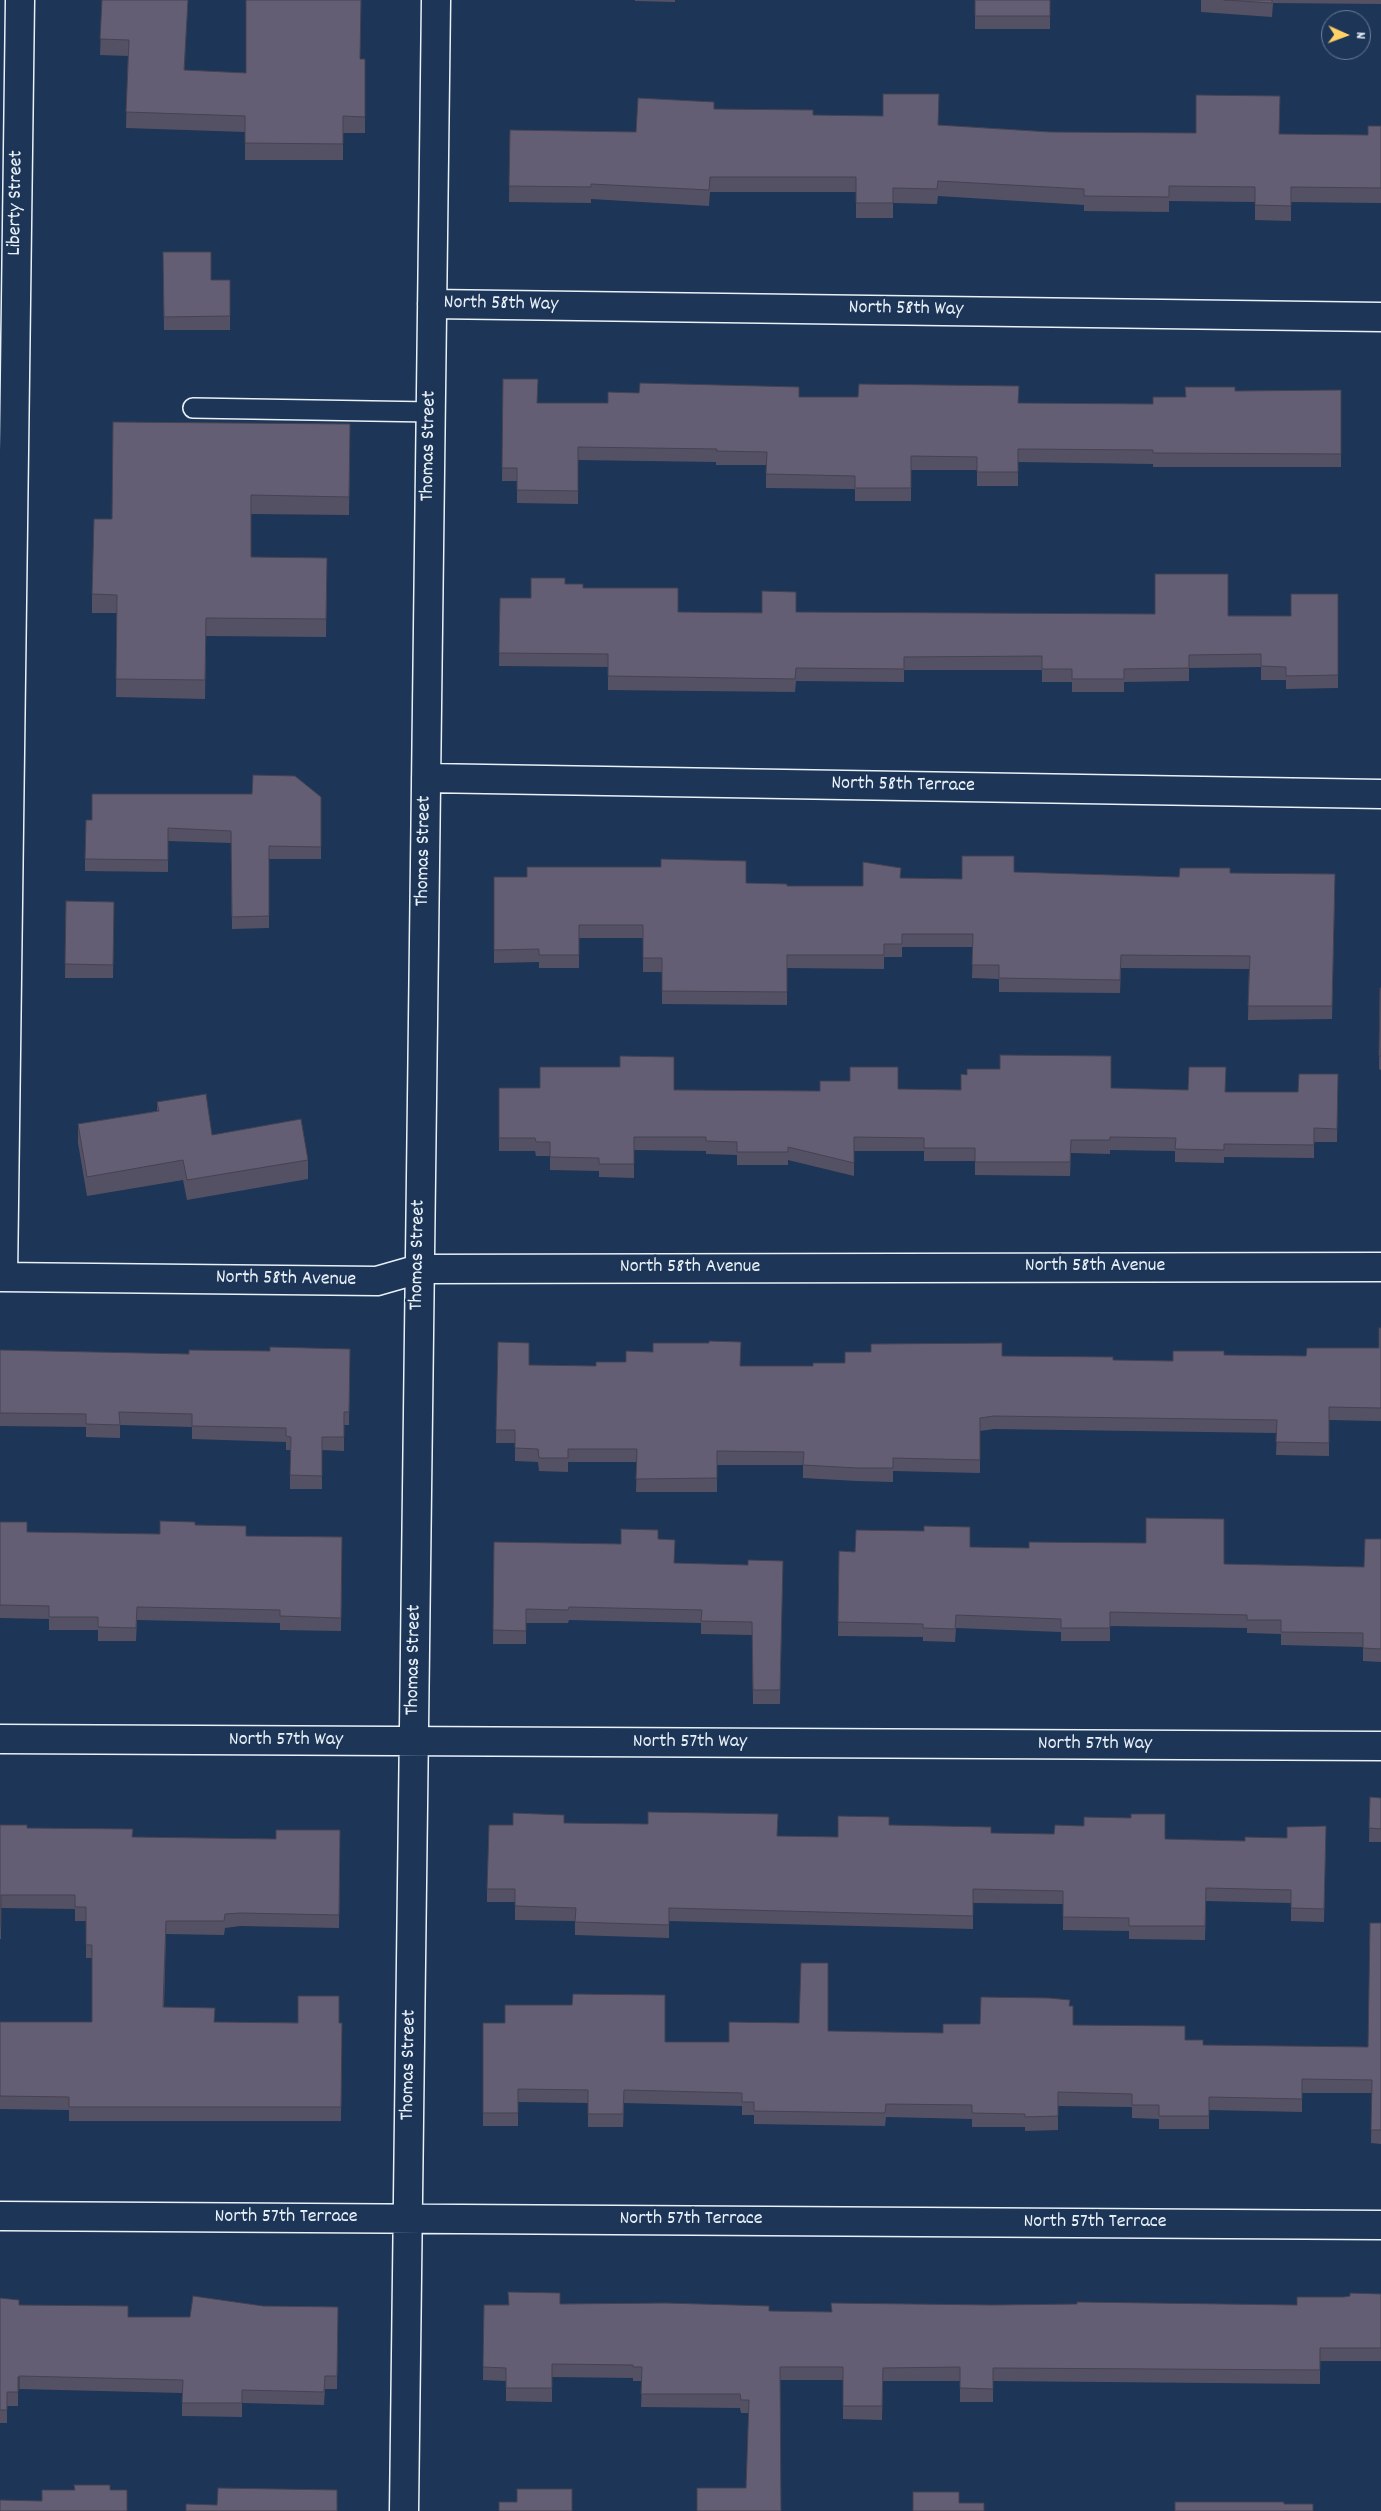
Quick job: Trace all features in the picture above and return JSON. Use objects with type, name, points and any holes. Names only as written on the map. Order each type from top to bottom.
[{"type":"street","name":"Liberty Street","points":[[1,1277],[20,0]]},
{"type":"street","name":"Thomas Street","points":[[404,2511],[436,0]]},
{"type":"street","name":"North 58th Way","points":[[432,304],[1381,316]]},
{"type":"street","name":"North 58th Terrace","points":[[426,778],[1381,794]]},
{"type":"street","name":"North 58th Avenue","points":[[1,1277],[377,1281],[419,1269],[1381,1267]]},
{"type":"street","name":"North 57th Way","points":[[0,1739],[1381,1746]]},
{"type":"street","name":"North 57th Terrace","points":[[0,2216],[1381,2225]]},
{"type":"lane","points":[[193,408],[431,412]]},
{"type":"building","points":[[102,0],[188,0],[184,70],[246,73],[246,0],[361,0],[360,59],[365,59],[365,117],[343,116],[343,144],[245,143],[245,116],[126,112],[129,40],[100,39]]},
{"type":"building","points":[[975,0],[1050,0],[1050,16],[975,16]]},
{"type":"building","points":[[1224,0],[1272,0],[1272,3]]},
{"type":"building","points":[[883,94],[939,94],[938,125],[1050,132],[1196,133],[1196,95],[1280,96],[1279,134],[1368,135],[1368,126],[1381,126],[1381,188],[1291,187],[1291,206],[1255,205],[1255,187],[1169,186],[1169,197],[1084,196],[1084,189],[938,181],[937,189],[893,188],[893,203],[856,203],[856,177],[710,177],[709,190],[591,184],[591,187],[509,186],[510,130],[636,132],[638,98],[714,102],[714,109],[813,110],[813,115],[883,116]]},
{"type":"building","points":[[163,252],[211,252],[211,280],[230,280],[230,316],[164,317]]},
{"type":"building","points":[[503,379],[538,379],[537,403],[608,403],[608,392],[639,393],[640,383],[799,387],[799,397],[858,397],[859,384],[1019,386],[1018,403],[1153,404],[1153,397],[1186,397],[1185,387],[1235,387],[1235,391],[1341,390],[1341,454],[1153,453],[1153,450],[1018,449],[1018,472],[977,472],[977,457],[911,456],[911,488],[855,488],[855,476],[766,474],[767,452],[716,451],[717,449],[578,447],[578,491],[517,490],[517,468],[502,468]]},
{"type":"building","points":[[113,422],[350,424],[349,497],[251,495],[251,557],[327,558],[326,619],[206,618],[205,680],[116,679],[117,595],[92,594],[94,519],[112,519]]},
{"type":"building","points":[[1155,574],[1228,574],[1228,616],[1291,616],[1291,594],[1338,594],[1338,675],[1286,676],[1286,667],[1261,666],[1261,654],[1189,655],[1189,668],[1124,669],[1124,679],[1072,679],[1072,669],[1042,669],[1042,656],[904,657],[904,669],[796,668],[795,679],[608,676],[608,654],[499,653],[500,598],[531,598],[531,578],[565,578],[565,584],[583,584],[583,588],[678,588],[678,612],[762,613],[762,591],[796,592],[796,612],[1155,614]]},
{"type":"building","points":[[253,775],[295,776],[321,797],[321,847],[269,846],[269,916],[232,917],[231,831],[168,828],[168,860],[85,859],[86,820],[92,820],[92,794],[252,794]]},
{"type":"building","points":[[962,856],[1014,856],[1014,872],[1179,877],[1180,868],[1230,868],[1230,873],[1335,874],[1332,1006],[1248,1006],[1250,956],[1121,955],[1120,980],[999,978],[999,965],[972,965],[973,934],[902,934],[902,944],[884,944],[884,955],[787,955],[787,992],[662,991],[662,958],[643,958],[643,925],[579,925],[579,955],[539,955],[539,949],[494,950],[494,877],[527,877],[527,867],[661,867],[661,859],[746,861],[746,883],[787,884],[787,886],[863,886],[863,862],[901,868],[900,878],[962,879]]},
{"type":"building","points":[[66,901],[114,902],[113,965],[65,964]]},
{"type":"building","points":[[1380,988],[1381,1056],[1379,1056]]},
{"type":"building","points":[[1000,1055],[1111,1056],[1111,1088],[1188,1090],[1189,1067],[1226,1067],[1225,1092],[1298,1092],[1299,1074],[1338,1074],[1337,1129],[1314,1128],[1314,1145],[1224,1144],[1224,1150],[1175,1149],[1176,1138],[1110,1137],[1110,1140],[1071,1140],[1070,1162],[975,1162],[975,1148],[924,1148],[924,1138],[854,1137],[854,1163],[788,1147],[788,1152],[737,1152],[737,1142],[706,1141],[706,1137],[634,1137],[634,1164],[599,1164],[599,1158],[550,1157],[550,1142],[536,1142],[535,1138],[499,1138],[499,1088],[540,1088],[540,1067],[620,1067],[620,1056],[674,1057],[674,1090],[820,1091],[820,1081],[850,1081],[850,1067],[898,1067],[898,1089],[961,1090],[961,1074],[967,1075],[967,1069],[1000,1069]]},
{"type":"building","points":[[206,1094],[212,1135],[301,1119],[308,1160],[187,1180],[183,1160],[87,1177],[78,1124],[159,1111],[157,1102]]},
{"type":"building","points":[[1379,1328],[1381,1328],[1381,1408],[1329,1407],[1329,1443],[1276,1442],[1277,1420],[994,1416],[980,1418],[980,1460],[893,1458],[893,1468],[857,1468],[803,1465],[804,1452],[717,1451],[717,1478],[636,1479],[637,1449],[568,1449],[568,1458],[539,1458],[538,1449],[515,1448],[515,1430],[496,1430],[498,1342],[529,1343],[529,1365],[596,1366],[596,1362],[626,1362],[626,1351],[653,1352],[653,1343],[709,1343],[709,1341],[741,1342],[740,1366],[813,1366],[813,1363],[845,1363],[845,1352],[871,1352],[871,1344],[1002,1343],[1002,1356],[1113,1357],[1113,1360],[1173,1361],[1173,1351],[1224,1351],[1224,1355],[1306,1356],[1307,1348],[1379,1348]]},
{"type":"building","points":[[270,1347],[350,1349],[349,1412],[344,1412],[344,1437],[322,1437],[322,1476],[290,1475],[291,1437],[286,1436],[286,1428],[192,1426],[192,1414],[119,1412],[120,1425],[86,1424],[86,1414],[0,1413],[0,1350],[189,1354],[189,1350],[270,1351]]},
{"type":"building","points":[[1146,1518],[1224,1519],[1224,1564],[1364,1567],[1365,1539],[1381,1539],[1381,1649],[1363,1648],[1363,1633],[1281,1632],[1281,1620],[1247,1620],[1247,1615],[1110,1612],[1110,1628],[1061,1628],[1061,1619],[956,1615],[955,1629],[923,1628],[923,1624],[838,1622],[839,1551],[855,1552],[856,1530],[924,1531],[924,1526],[970,1527],[970,1547],[1029,1548],[1029,1542],[1146,1543]]},
{"type":"building","points":[[160,1521],[195,1522],[195,1525],[246,1526],[246,1536],[342,1537],[341,1618],[280,1616],[280,1610],[137,1607],[136,1628],[98,1627],[98,1617],[49,1617],[49,1606],[0,1605],[0,1522],[27,1522],[27,1532],[160,1534]]},
{"type":"building","points":[[621,1529],[658,1530],[658,1539],[675,1540],[674,1563],[748,1565],[748,1560],[783,1561],[780,1690],[753,1690],[752,1622],[701,1621],[702,1610],[569,1607],[568,1610],[526,1609],[526,1631],[493,1630],[494,1542],[621,1544]]},
{"type":"building","points":[[1370,1797],[1381,1798],[1381,1829],[1369,1828]]},
{"type":"building","points":[[648,1812],[778,1814],[777,1836],[838,1837],[838,1816],[889,1817],[889,1825],[991,1827],[991,1833],[1054,1834],[1055,1825],[1084,1826],[1084,1817],[1131,1818],[1131,1814],[1165,1814],[1165,1839],[1245,1841],[1245,1837],[1287,1838],[1287,1827],[1326,1826],[1324,1909],[1291,1908],[1291,1890],[1206,1888],[1205,1926],[1129,1926],[1129,1918],[1063,1917],[1063,1891],[973,1889],[973,1916],[669,1908],[669,1925],[575,1922],[576,1908],[515,1906],[515,1889],[487,1889],[489,1825],[513,1825],[513,1813],[564,1815],[564,1823],[648,1824]]},
{"type":"building","points":[[0,1825],[27,1825],[27,1828],[133,1829],[132,1837],[276,1839],[276,1830],[340,1830],[339,1915],[240,1913],[225,1914],[224,1921],[166,1921],[163,2007],[215,2008],[214,2022],[298,2023],[298,1996],[339,1996],[339,2023],[342,2023],[341,2107],[69,2107],[69,2097],[0,2096],[0,2022],[92,2022],[92,1945],[86,1945],[86,1907],[75,1907],[75,1895],[1,1895],[0,1926]]},
{"type":"building","points":[[1370,1923],[1381,1923],[1381,2130],[1371,2130],[1372,2080],[1302,2079],[1302,2099],[1209,2097],[1209,2116],[1159,2116],[1159,2105],[1132,2105],[1132,2094],[1058,2092],[1058,2116],[1025,2117],[1025,2114],[972,2113],[972,2105],[886,2104],[885,2113],[754,2111],[754,2102],[742,2102],[742,2093],[624,2090],[623,2114],[588,2114],[588,2090],[518,2089],[518,2113],[483,2113],[483,2023],[505,2023],[505,2005],[572,2005],[573,1994],[665,1995],[665,2042],[729,2042],[729,2022],[799,2023],[801,1963],[828,1963],[828,2031],[943,2033],[943,2024],[980,2024],[981,1997],[1049,1998],[1070,2000],[1069,2006],[1073,2006],[1073,2025],[1185,2026],[1185,2040],[1203,2040],[1203,2045],[1368,2047]]},
{"type":"building","points":[[508,2292],[560,2293],[560,2304],[666,2303],[769,2306],[769,2311],[832,2312],[831,2303],[993,2305],[1077,2304],[1077,2302],[1297,2305],[1297,2297],[1344,2297],[1350,2296],[1350,2293],[1381,2294],[1381,2348],[1320,2348],[1320,2370],[993,2368],[993,2389],[960,2388],[960,2367],[883,2368],[882,2406],[843,2406],[843,2367],[780,2367],[781,2511],[697,2511],[697,2488],[746,2488],[749,2400],[741,2400],[740,2394],[641,2394],[642,2367],[633,2367],[633,2365],[552,2364],[552,2388],[506,2388],[506,2368],[483,2367],[484,2305],[509,2305]]},
{"type":"building","points":[[193,2296],[263,2306],[338,2307],[337,2376],[325,2376],[324,2392],[242,2390],[242,2403],[182,2403],[183,2380],[20,2376],[18,2377],[18,2392],[7,2392],[7,2410],[0,2410],[0,2298],[19,2300],[19,2305],[128,2306],[128,2317],[190,2317]]},
{"type":"building","points":[[74,2485],[110,2485],[110,2490],[127,2490],[127,2511],[0,2511],[0,2500],[42,2501],[42,2490],[75,2490]]},
{"type":"building","points":[[218,2488],[337,2490],[337,2511],[186,2511],[186,2504],[217,2505]]},
{"type":"building","points":[[517,2489],[572,2489],[572,2511],[499,2511],[499,2502],[517,2502]]},
{"type":"building","points":[[913,2492],[959,2492],[959,2503],[984,2503],[984,2511],[913,2511]]},
{"type":"building","points":[[1175,2502],[1284,2502],[1284,2504],[1313,2504],[1313,2511],[1175,2511]]}]
